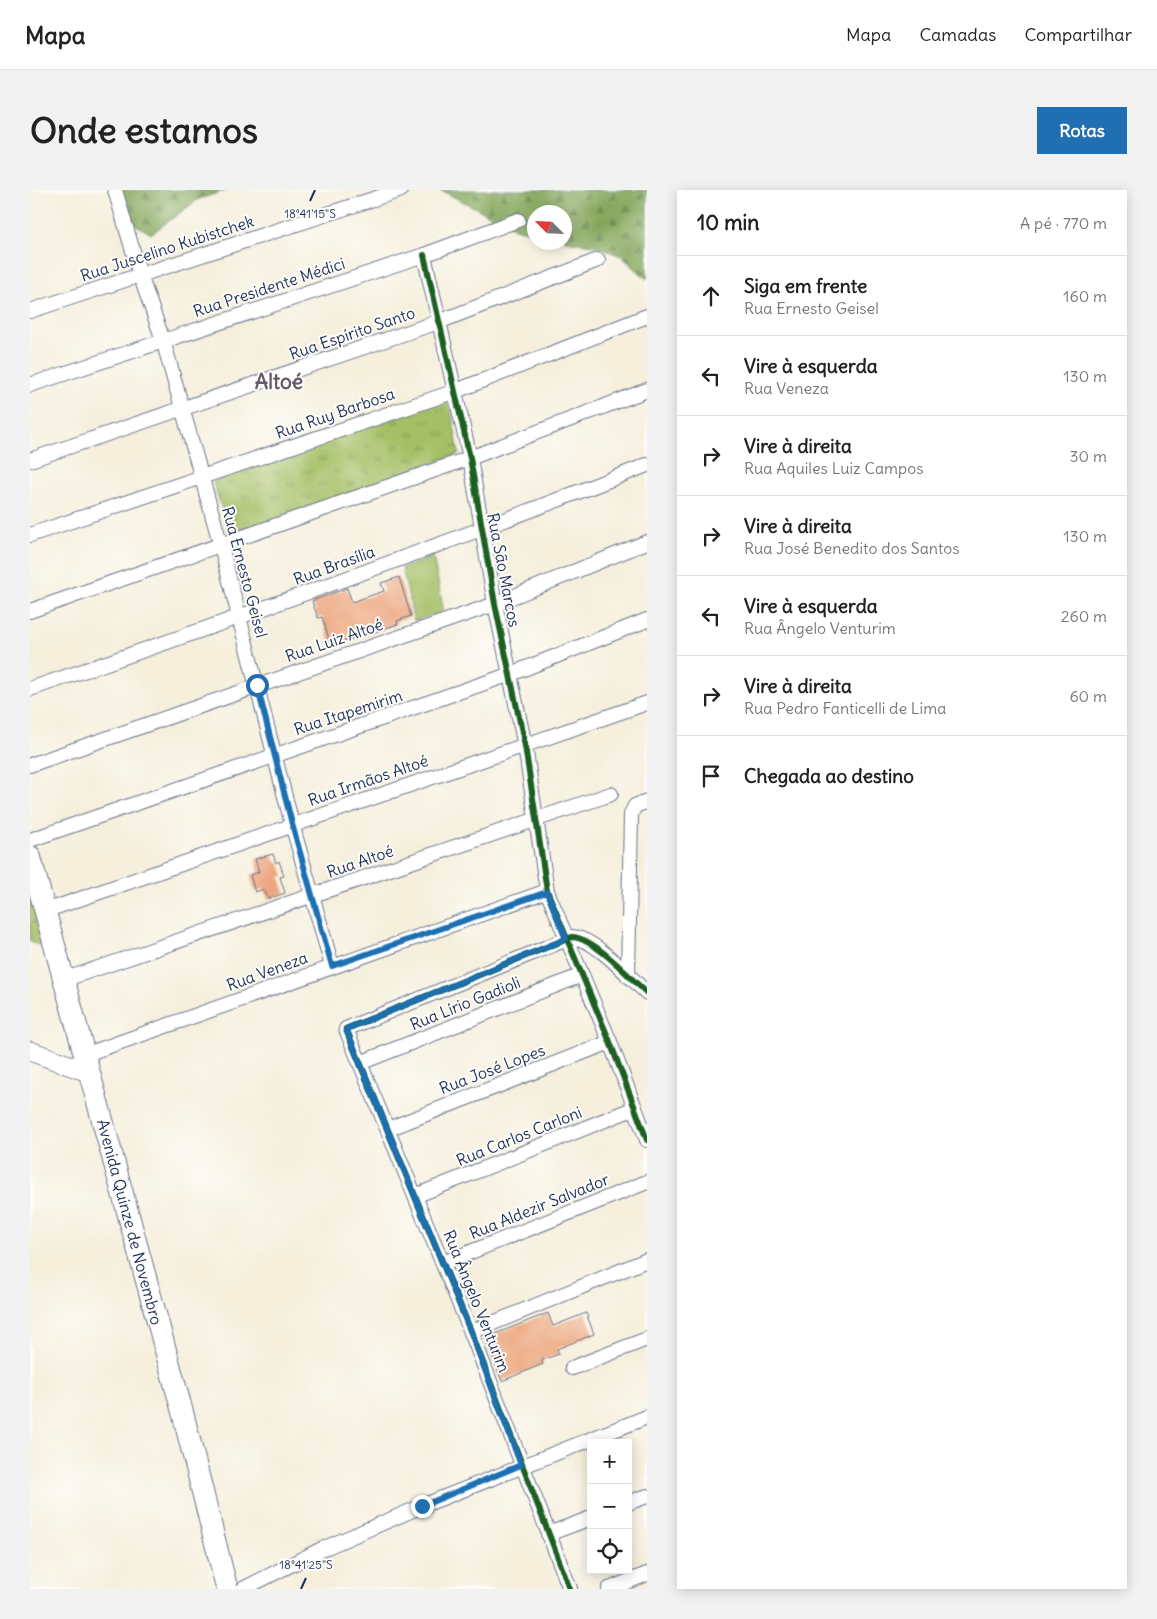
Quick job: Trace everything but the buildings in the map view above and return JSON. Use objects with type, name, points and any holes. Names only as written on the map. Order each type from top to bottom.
[{"type":"main road","name":"Avenida Quinze de Novembro","points":[[30,856],[183,1414],[227,1589]]},
{"type":"street","name":"Rua Ernesto Geisel","points":[[115,190],[140,274],[163,340],[200,478],[221,546],[292,824],[332,966]]},
{"type":"street","name":"Rua Juscelino Kubistchek","points":[[30,311],[400,190]]},
{"type":"street","name":"Rua Presidente Médici","points":[[30,385],[424,255],[518,220]]},
{"type":"street","name":"Rua São Marcos","points":[[424,255],[441,321],[470,458],[495,604],[525,746],[547,892],[610,1042],[647,1140]]},
{"type":"street","name":"Rua Espírito Santo","points":[[30,460],[441,321],[598,260]]},
{"type":"street","name":"Rua Ruy Barbosa","points":[[30,534],[456,390],[647,316]]},
{"type":"street","points":[[30,611],[470,458],[647,390]]},
{"type":"street","name":"Rua Brasília","points":[[30,689],[240,618],[482,531],[647,466]]},
{"type":"street","name":"Rua Luiz Altoé","points":[[30,765],[495,604],[647,542]]},
{"type":"street","name":"Rua Itapemirim","points":[[30,840],[511,674],[647,620]]},
{"type":"street","name":"Rua Irmãos Altoé","points":[[45,911],[292,824],[647,703]]},
{"type":"street","name":"Rua Altoé","points":[[63,980],[611,794]]},
{"type":"street","points":[[628,976],[632,814],[635,806],[647,801]]},
{"type":"street","name":"Rua Veneza","points":[[86,1063],[332,966],[547,892]]},
{"type":"street","points":[[566,939],[576,938],[588,942],[647,993]]},
{"type":"street","name":"Rua Ângelo Venturim","points":[[566,939],[346,1029],[471,1332],[570,1589]]},
{"type":"street","name":"Rua Lírio Gadioli","points":[[360,1063],[582,975]]},
{"type":"street","name":"Rua José Lopes","points":[[388,1129],[610,1042]]},
{"type":"street","points":[[30,1051],[86,1063]]},
{"type":"street","name":"Rua Carlos Carloni","points":[[415,1196],[635,1108]]},
{"type":"street","name":"Rua Aldezir Salvador","points":[[443,1263],[647,1182]]},
{"type":"street","points":[[471,1332],[647,1260]]},
{"type":"street","points":[[572,1368],[647,1339]]},
{"type":"street","points":[[243,1589],[320,1550],[521,1465],[647,1417]]},
{"type":"street","points":[[632,1502],[647,1496]]},
{"type":"street","points":[[548,1534],[587,1519]]},
{"type":"street","points":[[609,1589],[647,1574]]},
{"type":"green space","points":[[118,190],[228,190],[199,199],[151,234],[123,217]]},
{"type":"green space","points":[[440,190],[647,190],[647,279],[621,256],[593,245],[572,242],[572,205],[527,205],[527,231],[515,228]]},
{"type":"green space","points":[[449,398],[459,454],[230,534],[213,482]]},
{"type":"green space","points":[[433,557],[444,611],[414,621],[402,568]]},
{"type":"green space","points":[[30,892],[44,947],[30,942]]},
{"type":"cycle path","points":[[424,255],[470,458],[495,604],[525,746],[547,891],[610,1042],[647,1140]]},
{"type":"cycle path","points":[[570,1589],[471,1332],[346,1029],[572,937],[581,939],[601,951],[647,993]]},
{"type":"district","name":"Altoé","points":[[279,382]]},
{"type":"route","points":[[257,685],[292,824],[332,966],[547,892],[566,939],[346,1029],[471,1332],[521,1465],[422,1506]]}]
